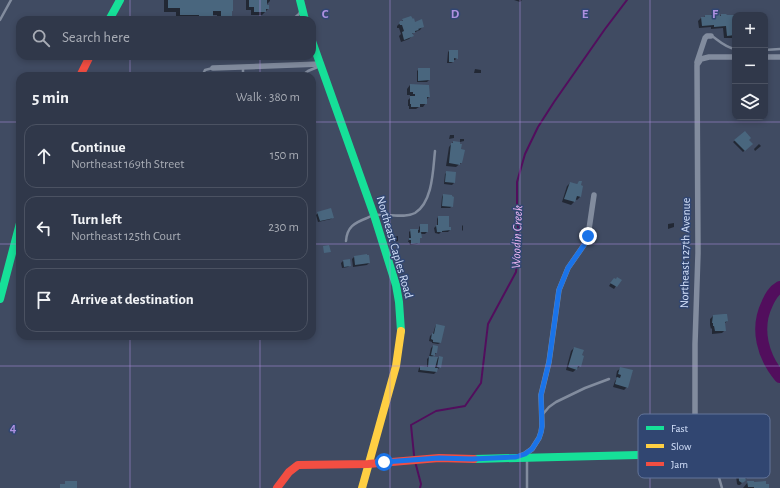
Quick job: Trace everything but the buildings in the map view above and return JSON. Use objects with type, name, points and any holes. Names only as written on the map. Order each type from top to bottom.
[{"type":"main road","points":[[111,16],[120,0]]},
{"type":"main road","points":[[301,3],[304,16]]},
{"type":"main road","name":"Northeast Caples Road","points":[[316,54],[374,215],[396,285],[399,302],[401,329],[396,366],[362,488]]},
{"type":"main road","points":[[82,72],[88,60]]},
{"type":"main road","points":[[0,299],[16,237]]},
{"type":"main road","points":[[277,488],[288,474],[298,465],[368,464],[439,458],[472,459],[638,455]]},
{"type":"street","name":"Northeast 127th Avenue","points":[[695,414],[695,344],[698,253],[696,64],[705,38],[707,36],[712,36]]},
{"type":"street","points":[[696,64],[701,59],[709,57],[732,57]]},
{"type":"street","points":[[768,57],[780,57]]},
{"type":"street","points":[[213,68],[319,63]]},
{"type":"street","points":[[516,457],[525,454],[532,449],[539,438],[542,426],[541,395],[549,362],[559,290],[568,268],[584,245],[588,236],[594,195]]},
{"type":"lane","points":[[0,20],[12,0]]},
{"type":"lane","points":[[297,16],[299,14],[301,3]]},
{"type":"lane","points":[[712,36],[723,45],[732,49]]},
{"type":"lane","points":[[768,50],[780,49]]},
{"type":"lane","points":[[307,72],[319,63]]},
{"type":"lane","points":[[242,67],[242,72]]},
{"type":"lane","points":[[204,72],[205,70],[213,68]]},
{"type":"lane","points":[[346,241],[346,235],[353,225],[374,215],[406,215],[415,213],[426,199],[432,184],[435,151]]},
{"type":"lane","points":[[541,416],[556,402],[609,379]]},
{"type":"lane","points":[[527,457],[527,488]]},
{"type":"lane","points":[[719,478],[722,488]]},
{"type":"waterway","name":"Woodin Creek","points":[[414,455],[411,425],[436,411],[465,406],[481,383],[488,324],[516,272],[519,242],[517,182],[525,154],[538,127],[554,102],[627,0]]},
{"type":"waterway","points":[[780,287],[772,294],[763,313],[761,333],[765,352],[769,361],[780,377]]},
{"type":"waterway","name":"Woodin Creek","points":[[416,465],[421,484],[420,488]]},
{"type":"traffic: fast","points":[[111,16],[120,0]]},
{"type":"traffic: fast","points":[[300,0],[304,16]]},
{"type":"traffic: fast","points":[[316,52],[374,215],[396,285],[401,331]]},
{"type":"traffic: fast","points":[[0,299],[16,238]]},
{"type":"traffic: fast","points":[[474,459],[638,455]]},
{"type":"traffic: slow","points":[[362,488],[396,366],[401,331]]},
{"type":"traffic: jam","points":[[82,72],[88,60]]},
{"type":"traffic: jam","points":[[277,488],[289,472],[298,465],[368,464],[439,458],[474,459]]},
{"type":"route","points":[[384,462],[439,458],[472,459],[516,457],[525,454],[532,449],[541,432],[540,400],[549,362],[559,290],[568,268],[584,245],[588,236]]}]
